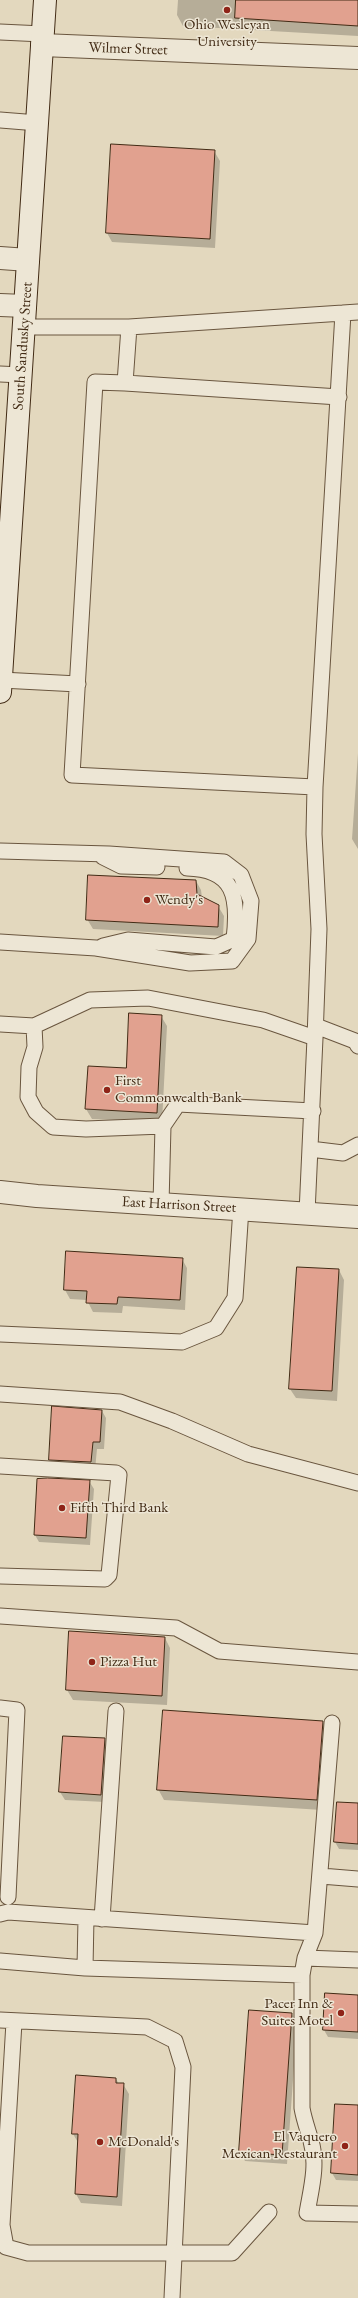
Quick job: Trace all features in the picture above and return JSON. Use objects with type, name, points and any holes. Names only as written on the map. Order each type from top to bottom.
[{"type":"street","name":"South Sandusky Street","points":[[0,686],[10,375],[25,316],[45,0]]},
{"type":"street","name":"Wilmer Street","points":[[43,40],[358,58]]},
{"type":"street","points":[[0,258],[28,260]]},
{"type":"street","points":[[0,305],[25,316]]},
{"type":"street","name":"East Harrison Street","points":[[0,1192],[37,1196],[241,1208],[358,1217]]},
{"type":"lane","points":[[0,32],[43,40]]},
{"type":"lane","points":[[0,120],[38,123]]},
{"type":"lane","points":[[25,316],[129,327],[358,312]]},
{"type":"lane","points":[[307,1213],[313,1111],[319,929],[314,834],[315,787],[339,397],[342,313]]},
{"type":"lane","points":[[125,383],[129,327]]},
{"type":"lane","points":[[315,787],[72,775],[95,382],[339,397]]},
{"type":"lane","points":[[0,686],[78,684]]},
{"type":"lane","points":[[0,851],[98,854],[224,862],[241,875],[251,901],[248,939],[232,961],[190,963],[96,948],[0,942]]},
{"type":"lane","points":[[0,1024],[34,1026],[90,1000],[148,998],[263,1020],[316,1032],[355,1041],[358,1046]]},
{"type":"lane","points":[[34,1026],[35,1046],[29,1067],[28,1097],[36,1112],[53,1127],[86,1129],[163,1126]]},
{"type":"lane","points":[[161,1204],[163,1126],[178,1104],[313,1111]]},
{"type":"lane","points":[[310,1149],[343,1153],[358,1145]]},
{"type":"lane","points":[[0,1334],[182,1342],[216,1328],[235,1298],[241,1208]]},
{"type":"lane","points":[[0,1394],[120,1402],[172,1421],[248,1454],[358,1484]]},
{"type":"lane","points":[[0,1466],[116,1472],[119,1475],[109,1575],[105,1579],[0,1576]]},
{"type":"lane","points":[[0,1616],[176,1628],[219,1651],[358,1662]]},
{"type":"lane","points":[[0,1708],[17,1710],[8,1897]]},
{"type":"lane","points":[[102,1919],[116,1711]]},
{"type":"lane","points":[[332,1723],[316,1933],[305,1958],[302,1975],[302,2108],[305,2126],[312,2142],[315,2170],[307,2213],[358,2214]]},
{"type":"lane","points":[[320,1876],[358,1879]]},
{"type":"lane","points":[[0,1914],[8,1912],[316,1933]]},
{"type":"lane","points":[[85,1968],[86,1918]]},
{"type":"lane","points":[[305,1958],[358,1960]]},
{"type":"lane","points":[[0,1961],[85,1968],[302,1975]]},
{"type":"lane","points":[[172,2298],[174,2252],[182,2067],[175,2040],[148,2027],[7,2021],[2,2224],[6,2247],[28,2253],[174,2252],[232,2253],[269,2212]]},
{"type":"building","points":[[236,0],[358,0],[358,26],[235,18]]},
{"type":"building","points":[[111,144],[215,150],[210,239],[106,233]]},
{"type":"building","name":"Wendy's","points":[[88,875],[196,880],[197,894],[219,905],[218,927],[86,920]]},
{"type":"building","points":[[129,1013],[162,1015],[157,1113],[85,1109],[88,1066],[126,1068]]},
{"type":"building","points":[[66,1251],[183,1258],[180,1300],[118,1297],[117,1304],[86,1303],[87,1291],[64,1290]]},
{"type":"building","points":[[297,1267],[339,1269],[332,1391],[289,1389]]},
{"type":"building","points":[[52,1406],[102,1410],[100,1442],[93,1442],[91,1462],[49,1460]]},
{"type":"building","name":"Fifth Third Bank","points":[[48,1478],[90,1480],[86,1538],[34,1535],[37,1479]]},
{"type":"building","points":[[69,1631],[165,1637],[162,1696],[66,1690]]},
{"type":"building","points":[[163,1710],[323,1721],[317,1800],[157,1790]]},
{"type":"building","points":[[63,1736],[105,1738],[101,1795],[59,1792]]},
{"type":"building","points":[[337,1802],[358,1803],[358,1844],[334,1842]]},
{"type":"building","name":"Pacer Inn & Suites Motel","points":[[325,1993],[358,1995],[358,2032],[323,2030]]},
{"type":"building","points":[[249,2010],[292,2013],[282,2155],[239,2152]]},
{"type":"building","points":[[76,2075],[116,2078],[116,2083],[124,2083],[117,2197],[75,2194],[78,2134],[72,2134]]},
{"type":"building","name":"El Vaquero Mexican Restaurant","points":[[335,2104],[358,2105],[358,2175],[331,2173]]},
{"type":"place","name":"Ohio Wesleyan University","points":[[227,10]]},
{"type":"place","name":"Wendy's","points":[[147,900]]},
{"type":"place","name":"First Commonwealth Bank","points":[[107,1090]]},
{"type":"place","name":"Fifth Third Bank","points":[[62,1508]]},
{"type":"place","name":"Pizza Hut","points":[[92,1662]]},
{"type":"place","name":"Pacer Inn & Suites Motel","points":[[341,2013]]},
{"type":"place","name":"McDonald's","points":[[100,2142]]},
{"type":"place","name":"El Vaquero Mexican Restaurant","points":[[345,2146]]}]
